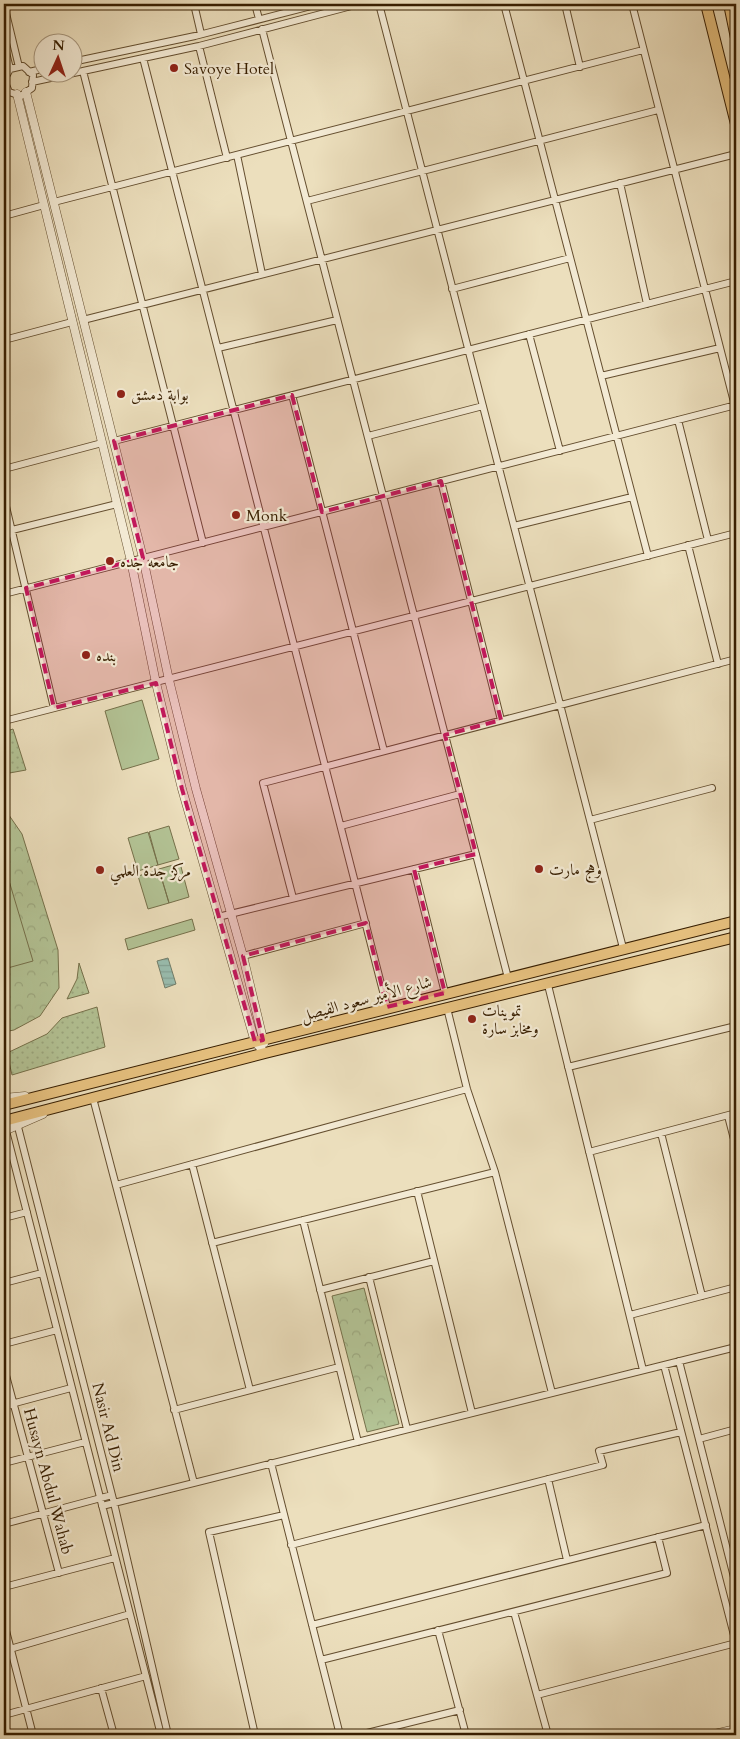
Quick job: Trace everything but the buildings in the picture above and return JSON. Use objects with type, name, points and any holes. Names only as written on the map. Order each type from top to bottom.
[{"type":"main road","points":[[706,4],[736,124]]},
{"type":"main road","points":[[713,4],[731,103]]},
{"type":"main road","points":[[728,4],[736,38]]},
{"type":"main road","name":"شارع الأمير سعود الفيصل","points":[[4,1105],[387,1007],[736,921]]},
{"type":"main road","name":"شارع الأمير سعود الفيصل","points":[[4,1128],[58,1107],[264,1053],[548,985],[736,937]]},
{"type":"street","points":[[194,4],[201,34]]},
{"type":"street","points":[[255,4],[259,19]]},
{"type":"street","points":[[82,60],[201,34],[319,4]]},
{"type":"street","points":[[203,542],[83,71],[199,46],[337,6],[359,4]]},
{"type":"street","points":[[378,4],[623,948]]},
{"type":"street","points":[[504,4],[648,556]]},
{"type":"street","points":[[565,4],[580,67]]},
{"type":"street","points":[[4,594],[678,420],[736,407],[632,4]]},
{"type":"street","points":[[4,6],[19,67]]},
{"type":"street","points":[[262,29],[508,978]]},
{"type":"street","points":[[4,44],[10,69],[4,82],[9,92],[21,96],[32,88],[32,82]]},
{"type":"street","points":[[199,46],[227,158]]},
{"type":"street","points":[[54,202],[643,50]]},
{"type":"street","points":[[143,58],[387,1007]]},
{"type":"street","points":[[10,69],[23,66],[32,74]]},
{"type":"street","points":[[26,92],[143,558],[169,680],[207,829],[243,956],[259,1041]]},
{"type":"street","points":[[17,94],[131,561],[156,683],[194,834],[218,917],[264,1053]]},
{"type":"street","points":[[306,201],[658,110]]},
{"type":"street","points":[[83,320],[736,154]]},
{"type":"street","points":[[237,155],[262,274]]},
{"type":"street","points":[[620,183],[647,304]]},
{"type":"street","points":[[4,216],[44,206]]},
{"type":"street","points":[[452,289],[570,258]]},
{"type":"street","points":[[114,441],[736,281]]},
{"type":"street","points":[[218,348],[337,320]]},
{"type":"street","points":[[4,340],[72,322]]},
{"type":"street","points":[[529,334],[560,451]]},
{"type":"street","points":[[601,376],[720,348]]},
{"type":"street","points":[[292,395],[384,751]]},
{"type":"street","points":[[368,436],[483,406]]},
{"type":"street","points":[[678,420],[708,540]]},
{"type":"street","points":[[4,469],[102,444]]},
{"type":"street","points":[[441,481],[501,720]]},
{"type":"street","points":[[514,526],[632,497]]},
{"type":"street","points":[[4,498],[54,708]]},
{"type":"street","points":[[4,532],[117,504]]},
{"type":"street","points":[[4,721],[736,533]]},
{"type":"street","points":[[688,545],[718,664]]},
{"type":"street","points":[[294,898],[263,782],[736,659]]},
{"type":"street","points":[[590,820],[712,788]]},
{"type":"street","points":[[341,826],[460,794]]},
{"type":"street","points":[[194,834],[207,829]]},
{"type":"street","points":[[218,917],[476,854]]},
{"type":"street","points":[[414,868],[445,993]]},
{"type":"street","points":[[243,956],[366,923]]},
{"type":"street","points":[[548,985],[643,1370]]},
{"type":"street","points":[[447,1008],[467,1089],[495,1172],[552,1393]]},
{"type":"street","points":[[568,1067],[736,1026]]},
{"type":"street","points":[[116,1185],[467,1089]]},
{"type":"street","points":[[4,1098],[50,1093]]},
{"type":"street","points":[[93,1098],[194,1483]]},
{"type":"street","points":[[4,1128],[18,1127],[58,1107]]},
{"type":"street","points":[[590,1152],[736,1114]]},
{"type":"street","points":[[728,1116],[736,1147]]},
{"type":"street","name":"Nasir Ad Din","points":[[18,1127],[114,1502],[168,1735]]},
{"type":"street","name":"Nasir Ad Din","points":[[4,1128],[161,1735]]},
{"type":"street","points":[[661,1134],[702,1296]]},
{"type":"street","points":[[192,1164],[250,1390]]},
{"type":"street","points":[[212,1242],[495,1172]]},
{"type":"street","points":[[417,1191],[472,1413]]},
{"type":"street","points":[[4,1218],[26,1212]]},
{"type":"street","points":[[303,1220],[358,1442]]},
{"type":"street","points":[[320,1290],[434,1261]]},
{"type":"street","points":[[4,1283],[42,1273]]},
{"type":"street","points":[[369,1277],[407,1429]]},
{"type":"street","points":[[630,1315],[736,1287]]},
{"type":"street","points":[[4,1344],[57,1330]]},
{"type":"street","points":[[102,1506],[736,1347]]},
{"type":"street","points":[[679,1362],[736,1585]]},
{"type":"street","points":[[537,1695],[736,1643],[664,1365]]},
{"type":"street","points":[[174,1410],[340,1367]]},
{"type":"street","name":"Husayn Abdul Wahab","points":[[4,1368],[59,1572]]},
{"type":"street","points":[[4,1406],[72,1388]]},
{"type":"street","points":[[699,1439],[736,1429]]},
{"type":"street","points":[[291,1545],[603,1465],[599,1451],[681,1432]]},
{"type":"street","points":[[4,1463],[85,1442]]},
{"type":"street","points":[[271,1464],[340,1735]]},
{"type":"street","points":[[548,1479],[567,1560]]},
{"type":"street","points":[[4,1524],[112,1494]]},
{"type":"street","points":[[255,1735],[210,1532],[284,1514]]},
{"type":"street","points":[[312,1625],[706,1525]]},
{"type":"street","points":[[321,1660],[668,1573],[658,1537]]},
{"type":"street","points":[[4,1587],[115,1558]]},
{"type":"street","points":[[514,1612],[548,1735]]},
{"type":"street","points":[[10,1648],[130,1614]]},
{"type":"street","points":[[4,1623],[33,1735]]},
{"type":"street","points":[[438,1630],[466,1735]]},
{"type":"street","points":[[4,1715],[146,1676]]},
{"type":"street","points":[[101,1688],[114,1735]]},
{"type":"street","points":[[359,1735],[460,1710]]},
{"type":"street","points":[[710,1735],[736,1729]]},
{"type":"highlighted area","points":[[292,395],[322,512],[441,481],[501,720],[445,735],[476,854],[414,869],[445,993],[387,1007],[366,923],[243,956],[263,1040],[255,1042],[182,789],[156,683],[54,708],[26,588],[143,558],[114,441]]},
{"type":"green space","points":[[142,700],[159,759],[122,770],[105,711]]},
{"type":"green space","points":[[13,729],[26,770],[4,774],[4,732]]},
{"type":"green space","points":[[4,808],[22,834],[58,950],[59,988],[40,1016],[14,1030],[4,1032]]},
{"type":"green space","points":[[169,826],[179,859],[158,865],[149,832]]},
{"type":"green space","points":[[148,832],[158,865],[138,871],[128,838]]},
{"type":"green space","points":[[180,863],[189,897],[169,903],[159,869]]},
{"type":"green space","points":[[4,864],[33,961],[4,969]]},
{"type":"green space","points":[[159,870],[169,903],[148,909],[138,876]]},
{"type":"green space","points":[[192,919],[195,930],[128,950],[125,939]]},
{"type":"green space","points":[[79,963],[89,993],[67,999],[77,979]]},
{"type":"green space","points":[[97,1007],[105,1047],[12,1075],[7,1053],[47,1034],[62,1018]]},
{"type":"green space","points":[[364,1288],[399,1424],[367,1432],[332,1296]]},
{"type":"shaded area","points":[[168,958],[176,984],[165,988],[157,961]]},
{"type":"place","name":"Savoye Hotel","points":[[174,68]]},
{"type":"place","name":"بوابة دمشق","points":[[121,394]]},
{"type":"place","name":"Monk","points":[[236,515]]},
{"type":"place","name":"جامعه جده","points":[[110,561]]},
{"type":"place","name":"بنده","points":[[86,655]]},
{"type":"place","name":"وهج مارت","points":[[539,869]]},
{"type":"place","name":"مركز جدة العلمي","points":[[100,870]]},
{"type":"place","name":"تموينات ومخابز سارة","points":[[472,1019]]}]
